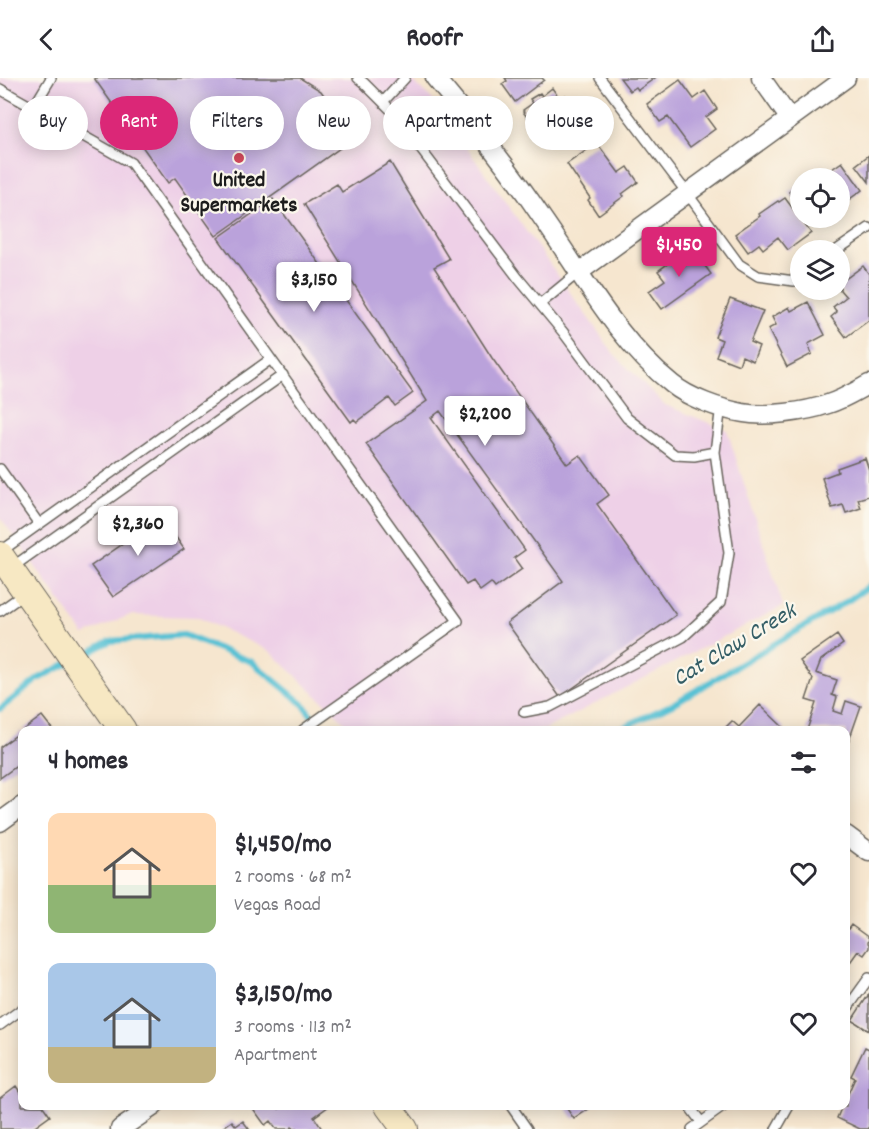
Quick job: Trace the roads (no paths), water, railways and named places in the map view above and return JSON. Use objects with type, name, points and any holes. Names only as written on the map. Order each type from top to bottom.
[{"type":"main road","points":[[3,559],[120,726]]},
{"type":"main road","points":[[391,1110],[405,1129]]},
{"type":"street","points":[[435,78],[465,113],[542,217],[612,322],[647,361],[673,385],[700,400],[744,413],[785,414],[829,404],[869,384]]},
{"type":"street","points":[[761,78],[790,119]]},
{"type":"street","points":[[579,272],[846,78]]},
{"type":"street","points":[[0,822],[18,809]]},
{"type":"street","points":[[850,838],[869,852]]},
{"type":"street","points":[[120,1129],[148,1110]]},
{"type":"lane","points":[[40,96],[51,78]]},
{"type":"lane","points":[[358,78],[383,102]]},
{"type":"lane","points":[[388,96],[405,78]]},
{"type":"lane","points":[[600,78],[739,264],[758,276],[790,280]]},
{"type":"lane","points":[[0,89],[18,99]]},
{"type":"lane","points":[[88,139],[131,163],[458,621],[309,726]]},
{"type":"lane","points":[[422,150],[627,418],[675,454],[694,456],[715,452]]},
{"type":"lane","points":[[850,241],[869,228]]},
{"type":"lane","points":[[540,304],[579,272]]},
{"type":"lane","points":[[3,559],[39,524],[271,358]]},
{"type":"lane","points":[[3,559],[283,375]]},
{"type":"lane","points":[[524,712],[550,708],[683,638],[721,602],[729,553],[715,452],[721,406]]},
{"type":"lane","points":[[0,469],[39,524]]},
{"type":"lane","points":[[0,611],[26,592]]},
{"type":"lane","points":[[850,1004],[869,978]]},
{"type":"lane","points":[[0,1025],[18,1012]]},
{"type":"lane","points":[[514,1110],[527,1129]]},
{"type":"lane","points":[[692,1110],[701,1122]]},
{"type":"lane","points":[[692,1129],[718,1110]]},
{"type":"lane","points":[[776,1129],[787,1110]]},
{"type":"waterway","name":"Cat Claw Creek","points":[[626,726],[671,705],[869,586]]},
{"type":"waterway","name":"Cat Claw Creek","points":[[79,658],[110,641],[184,635],[252,662],[303,704],[319,726]]},
{"type":"waterway","name":"Cat Claw Creek","points":[[0,709],[38,679],[70,662]]},
{"type":"place","name":"United Supermarkets","points":[[239,158]]}]
